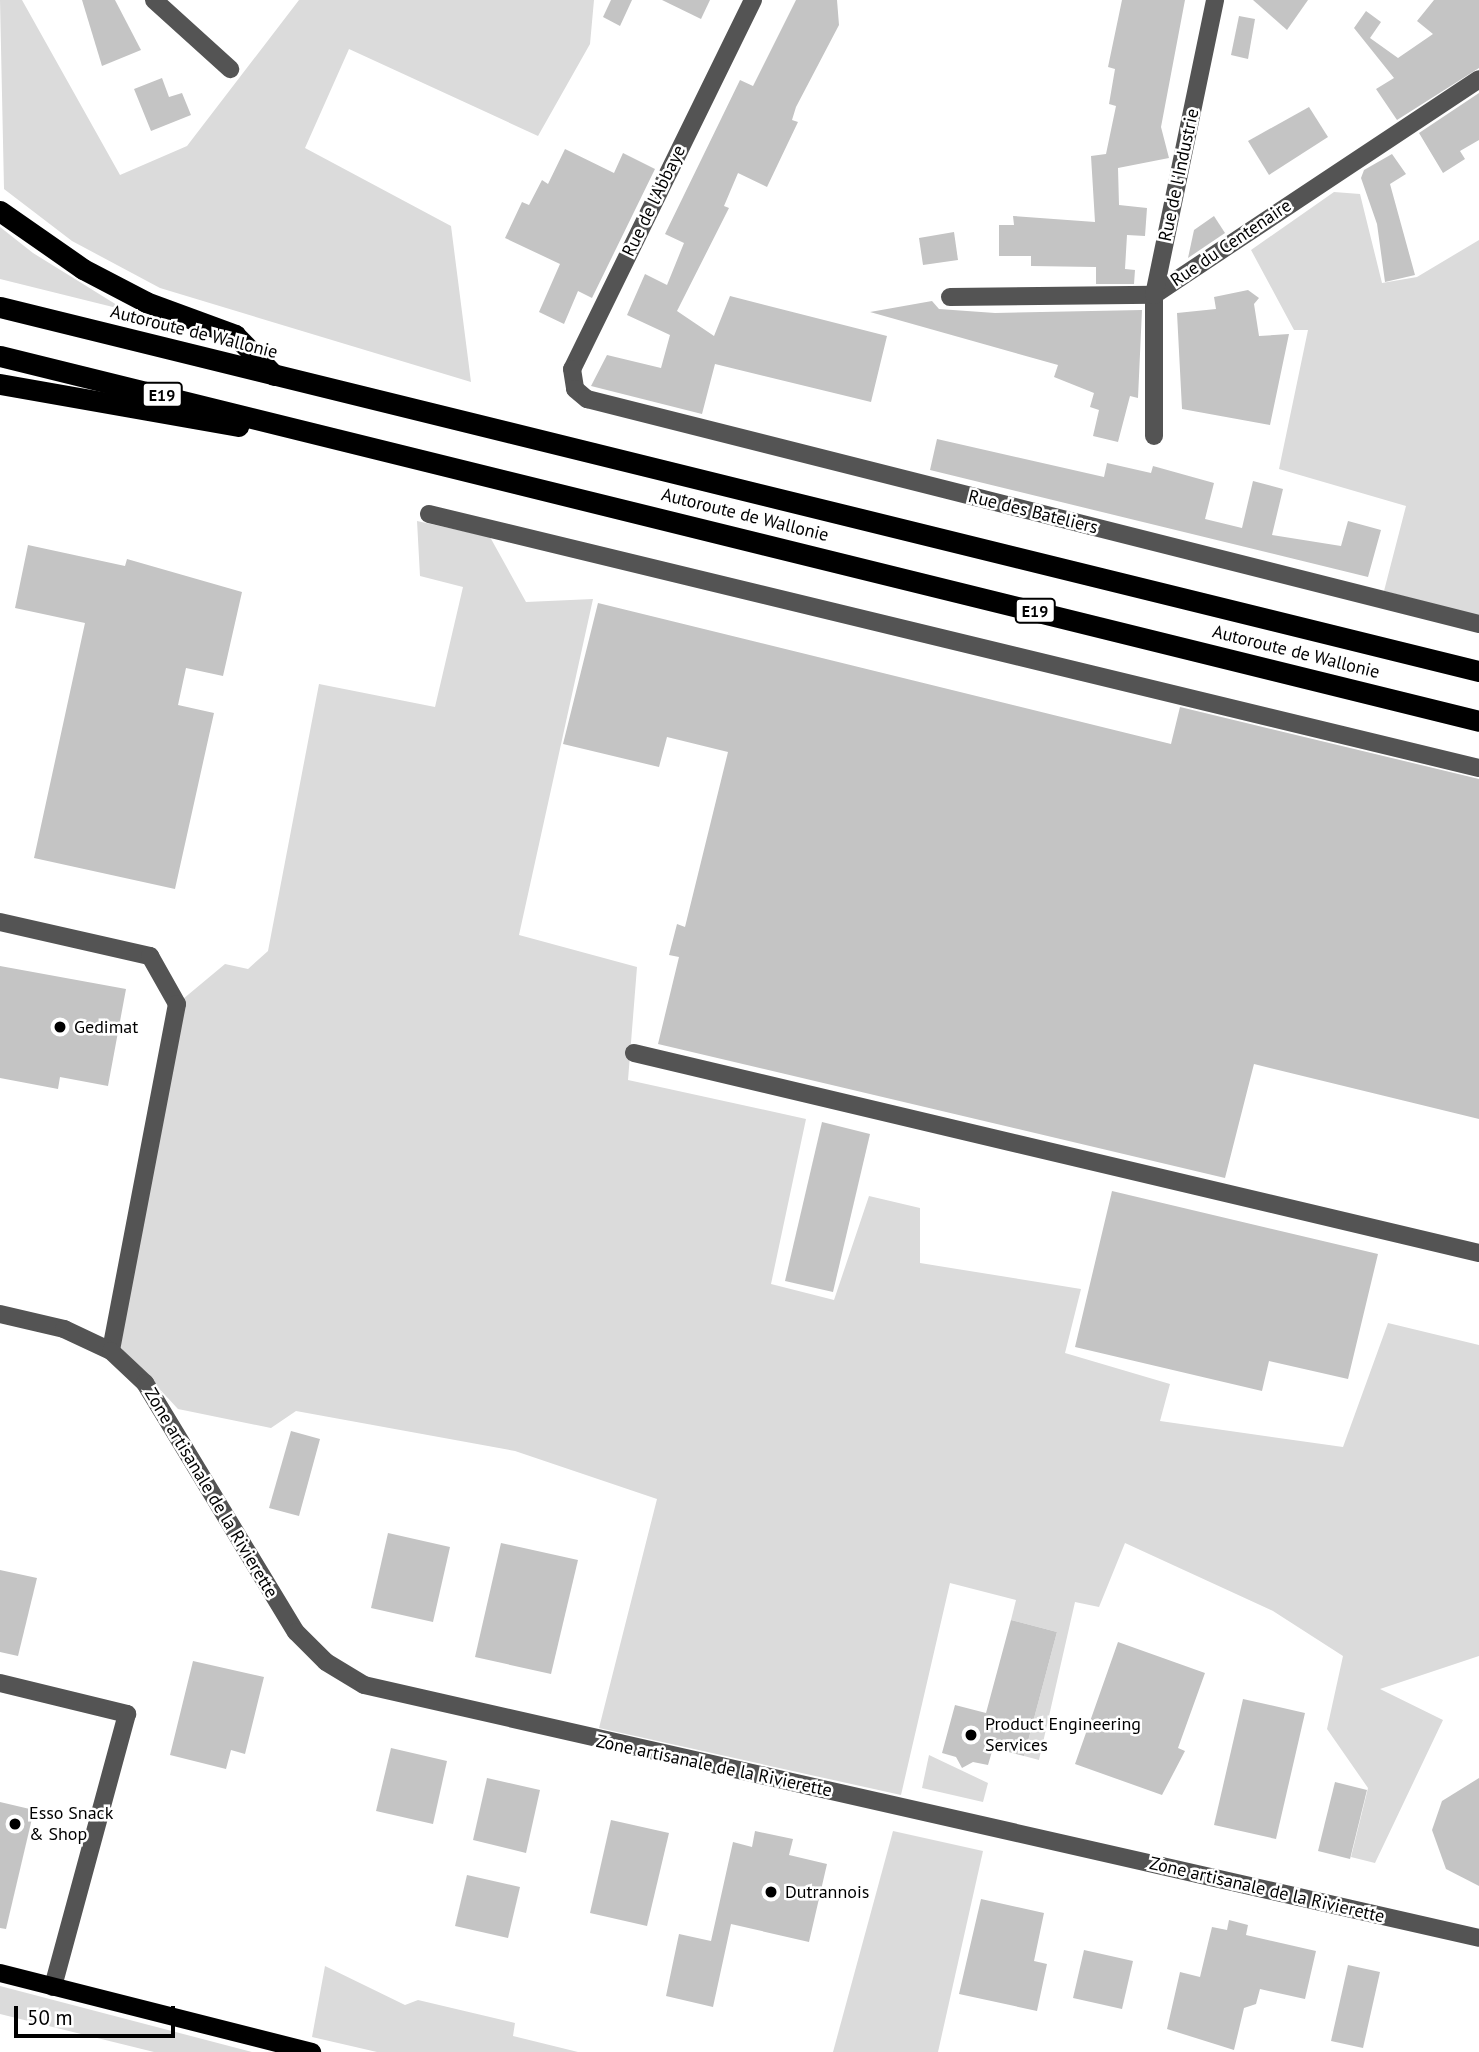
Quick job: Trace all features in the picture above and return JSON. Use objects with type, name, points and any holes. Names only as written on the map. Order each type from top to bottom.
[{"type":"highway","points":[[0,211],[94,275],[235,335],[275,375]]},
{"type":"highway","name":"Autoroute de Wallonie","points":[[0,307],[1479,671]]},
{"type":"highway","name":"Autoroute de Wallonie","points":[[0,356],[1479,720]]},
{"type":"highway","points":[[0,384],[181,420],[324,435]]},
{"type":"main road","points":[[0,1973],[312,2052]]},
{"type":"street","points":[[154,0],[230,69]]},
{"type":"street","name":"Rue de l'Abbaye","points":[[587,399],[575,389],[572,369],[753,0]]},
{"type":"street","name":"Rue de l'Industrie","points":[[1154,436],[1154,295],[1215,0]]},
{"type":"street","name":"Rue du Centenaire","points":[[950,297],[1154,295],[1479,79]]},
{"type":"street","name":"Rue des Bateliers","points":[[587,399],[1479,624]]},
{"type":"street","points":[[429,514],[1479,768]]},
{"type":"street","points":[[0,922],[150,956],[177,1004],[111,1351]]},
{"type":"street","points":[[634,1053],[1479,1253]]},
{"type":"street","name":"Zone artisanale de la Rivierette","points":[[0,1314],[64,1329],[111,1351],[145,1383],[296,1632],[326,1662],[364,1685],[1479,1938]]},
{"type":"street","points":[[0,1683],[127,1714],[53,1987]]},
{"type":"shaded area","points":[[0,0],[22,0],[120,175],[187,146],[299,0],[594,0],[590,44],[538,136],[349,49],[305,148],[451,226],[471,382],[160,288],[72,241],[4,189]]},
{"type":"shaded area","points":[[1334,192],[1360,194],[1382,283],[1417,277],[1479,240],[1479,616],[1384,591],[1406,506],[1279,469],[1308,330],[1294,330],[1251,250]]},
{"type":"shaded area","points":[[0,227],[33,253],[125,310],[0,279]]},
{"type":"shaded area","points":[[417,521],[490,537],[526,602],[593,599],[519,935],[637,967],[628,1080],[806,1119],[771,1284],[834,1300],[869,1196],[920,1208],[920,1263],[1081,1289],[1065,1353],[1170,1384],[1160,1421],[1343,1447],[1388,1323],[1479,1345],[1479,1656],[1380,1689],[1443,1720],[1375,1863],[1351,1857],[1368,1788],[1327,1729],[1343,1656],[1273,1611],[1125,1543],[1099,1607],[1075,1602],[1039,1760],[1024,1756],[1057,1632],[1011,1620],[1016,1600],[950,1583],[901,1795],[599,1728],[657,1499],[515,1451],[296,1411],[271,1428],[178,1409],[114,1340],[177,1004],[225,964],[248,969],[268,951],[319,684],[435,707],[463,587],[420,576]]},
{"type":"shaded area","points":[[929,1755],[988,1783],[983,1802],[922,1788]]},
{"type":"shaded area","points":[[893,1831],[983,1851],[938,2052],[833,2052]]},
{"type":"shaded area","points":[[325,1966],[405,2005],[418,2000],[515,2023],[513,2036],[578,2052],[377,2052],[312,2037]]},
{"type":"shaded area","points":[[0,1986],[252,2052],[154,2052],[0,2014]]},
{"type":"building","points":[[82,0],[115,0],[141,50],[102,66]]},
{"type":"building","points":[[611,0],[632,0],[620,26],[603,17]]},
{"type":"building","points":[[662,0],[710,0],[701,19]]},
{"type":"building","points":[[796,0],[837,0],[839,25],[796,107],[792,120],[798,122],[767,187],[738,173],[724,206],[729,208],[677,311],[714,336],[730,296],[887,336],[871,402],[715,364],[702,414],[591,386],[607,355],[661,368],[670,335],[627,315],[645,274],[667,285],[684,243],[665,234],[740,80],[753,86]]},
{"type":"building","points":[[1122,0],[1185,0],[1161,127],[1169,158],[1118,168],[1119,205],[1147,208],[1145,236],[1127,235],[1125,269],[1135,270],[1134,284],[1096,284],[1096,267],[1031,266],[1031,256],[999,256],[999,225],[1014,225],[1013,216],[1095,222],[1091,156],[1106,154],[1116,106],[1109,104],[1115,69],[1108,67]]},
{"type":"building","points":[[1253,0],[1308,0],[1287,30]]},
{"type":"building","points":[[1434,0],[1479,0],[1479,68],[1397,120],[1376,89],[1394,78],[1354,28],[1366,11],[1381,22],[1370,38],[1398,58],[1433,34],[1417,21]]},
{"type":"building","points":[[1239,16],[1255,19],[1248,59],[1231,55]]},
{"type":"building","points":[[162,78],[169,97],[182,93],[191,115],[151,131],[134,89]]},
{"type":"building","points":[[1479,93],[1479,140],[1460,151],[1465,159],[1443,173],[1419,133]]},
{"type":"building","points":[[1309,107],[1328,137],[1269,175],[1248,141]]},
{"type":"building","points":[[565,149],[614,173],[623,153],[655,169],[592,298],[578,291],[564,324],[539,312],[560,264],[505,238],[522,202],[529,205],[542,180],[548,184]]},
{"type":"building","points":[[1392,154],[1406,174],[1390,184],[1415,275],[1385,282],[1377,224],[1361,178],[1364,170]]},
{"type":"building","points":[[1214,216],[1225,233],[1188,258],[1194,230]]},
{"type":"building","points":[[954,232],[958,260],[923,265],[919,238]]},
{"type":"building","points":[[1248,290],[1259,298],[1254,304],[1259,336],[1289,334],[1270,425],[1182,409],[1177,313],[1216,309],[1214,297]]},
{"type":"building","points":[[932,301],[939,309],[995,313],[1142,310],[1138,398],[1130,396],[1118,442],[1093,436],[1099,410],[1090,407],[1094,393],[1054,377],[1058,365],[870,312]]},
{"type":"building","points":[[937,439],[1104,477],[1107,463],[1151,473],[1153,466],[1214,483],[1205,519],[1242,528],[1253,481],[1283,489],[1272,535],[1341,546],[1348,521],[1381,530],[1368,577],[930,470]]},
{"type":"building","points":[[28,545],[125,566],[127,559],[242,592],[223,676],[186,668],[178,705],[214,713],[175,889],[34,858],[85,623],[15,608]]},
{"type":"building","points":[[598,603],[1171,744],[1180,707],[1479,779],[1479,1119],[1254,1064],[1225,1178],[658,1044],[679,957],[669,955],[677,924],[685,927],[728,752],[667,737],[659,767],[563,744]]},
{"type":"building","name":"Gedimat","points":[[0,966],[126,989],[108,1086],[60,1077],[58,1089],[0,1078]]},
{"type":"building","points":[[822,1122],[870,1134],[833,1292],[785,1281]]},
{"type":"building","points":[[1112,1191],[1378,1254],[1348,1379],[1269,1361],[1262,1391],[1075,1347]]},
{"type":"building","points":[[291,1431],[320,1439],[299,1516],[269,1508]]},
{"type":"building","points":[[388,1533],[450,1547],[433,1622],[371,1608]]},
{"type":"building","points":[[501,1543],[578,1560],[551,1674],[475,1657]]},
{"type":"building","points":[[0,1570],[37,1578],[18,1656],[0,1652]]},
{"type":"building","points":[[1011,1620],[1057,1632],[1024,1756],[993,1748],[988,1765],[973,1762],[962,1768],[956,1757],[942,1753],[955,1705],[986,1713]]},
{"type":"building","points":[[1118,1642],[1205,1673],[1178,1748],[1185,1751],[1162,1795],[1075,1764]]},
{"type":"building","points":[[193,1661],[264,1677],[245,1754],[231,1750],[226,1769],[170,1755]]},
{"type":"building","points":[[1243,1699],[1305,1713],[1276,1839],[1214,1825]]},
{"type":"building","points":[[391,1748],[447,1761],[433,1824],[376,1811]]},
{"type":"building","points":[[487,1778],[540,1790],[526,1853],[473,1840]]},
{"type":"building","points":[[1479,1778],[1479,1886],[1446,1869],[1432,1830],[1442,1801]]},
{"type":"building","points":[[1335,1782],[1367,1790],[1350,1859],[1318,1851]]},
{"type":"building","points":[[0,1802],[34,1810],[6,1929],[0,1928]]},
{"type":"building","points":[[611,1820],[669,1833],[647,1926],[590,1913]]},
{"type":"building","name":"Dutrannois","points":[[755,1831],[793,1839],[789,1855],[827,1864],[809,1942],[731,1924],[713,2007],[666,1996],[679,1934],[711,1941],[733,1842],[752,1847]]},
{"type":"building","points":[[467,1875],[520,1887],[508,1938],[455,1926]]},
{"type":"building","points":[[981,1899],[1044,1913],[1034,1961],[1047,1964],[1037,2011],[959,1994]]},
{"type":"building","points":[[1229,1920],[1248,1925],[1246,1935],[1316,1951],[1305,1999],[1260,1989],[1256,2004],[1244,2008],[1234,2050],[1167,2029],[1180,1972],[1200,1977],[1212,1927],[1227,1930]]},
{"type":"building","points":[[1084,1950],[1133,1961],[1122,2009],[1073,1998]]},
{"type":"building","points":[[1348,1965],[1380,1972],[1363,2048],[1331,2041]]},
{"type":"place","name":"Gedimat","points":[[60,1027]]},
{"type":"place","name":"Product Engineering Services","points":[[971,1735]]},
{"type":"place","name":"Esso Snack & Shop","points":[[15,1824]]},
{"type":"place","name":"Dutrannois","points":[[771,1892]]}]
